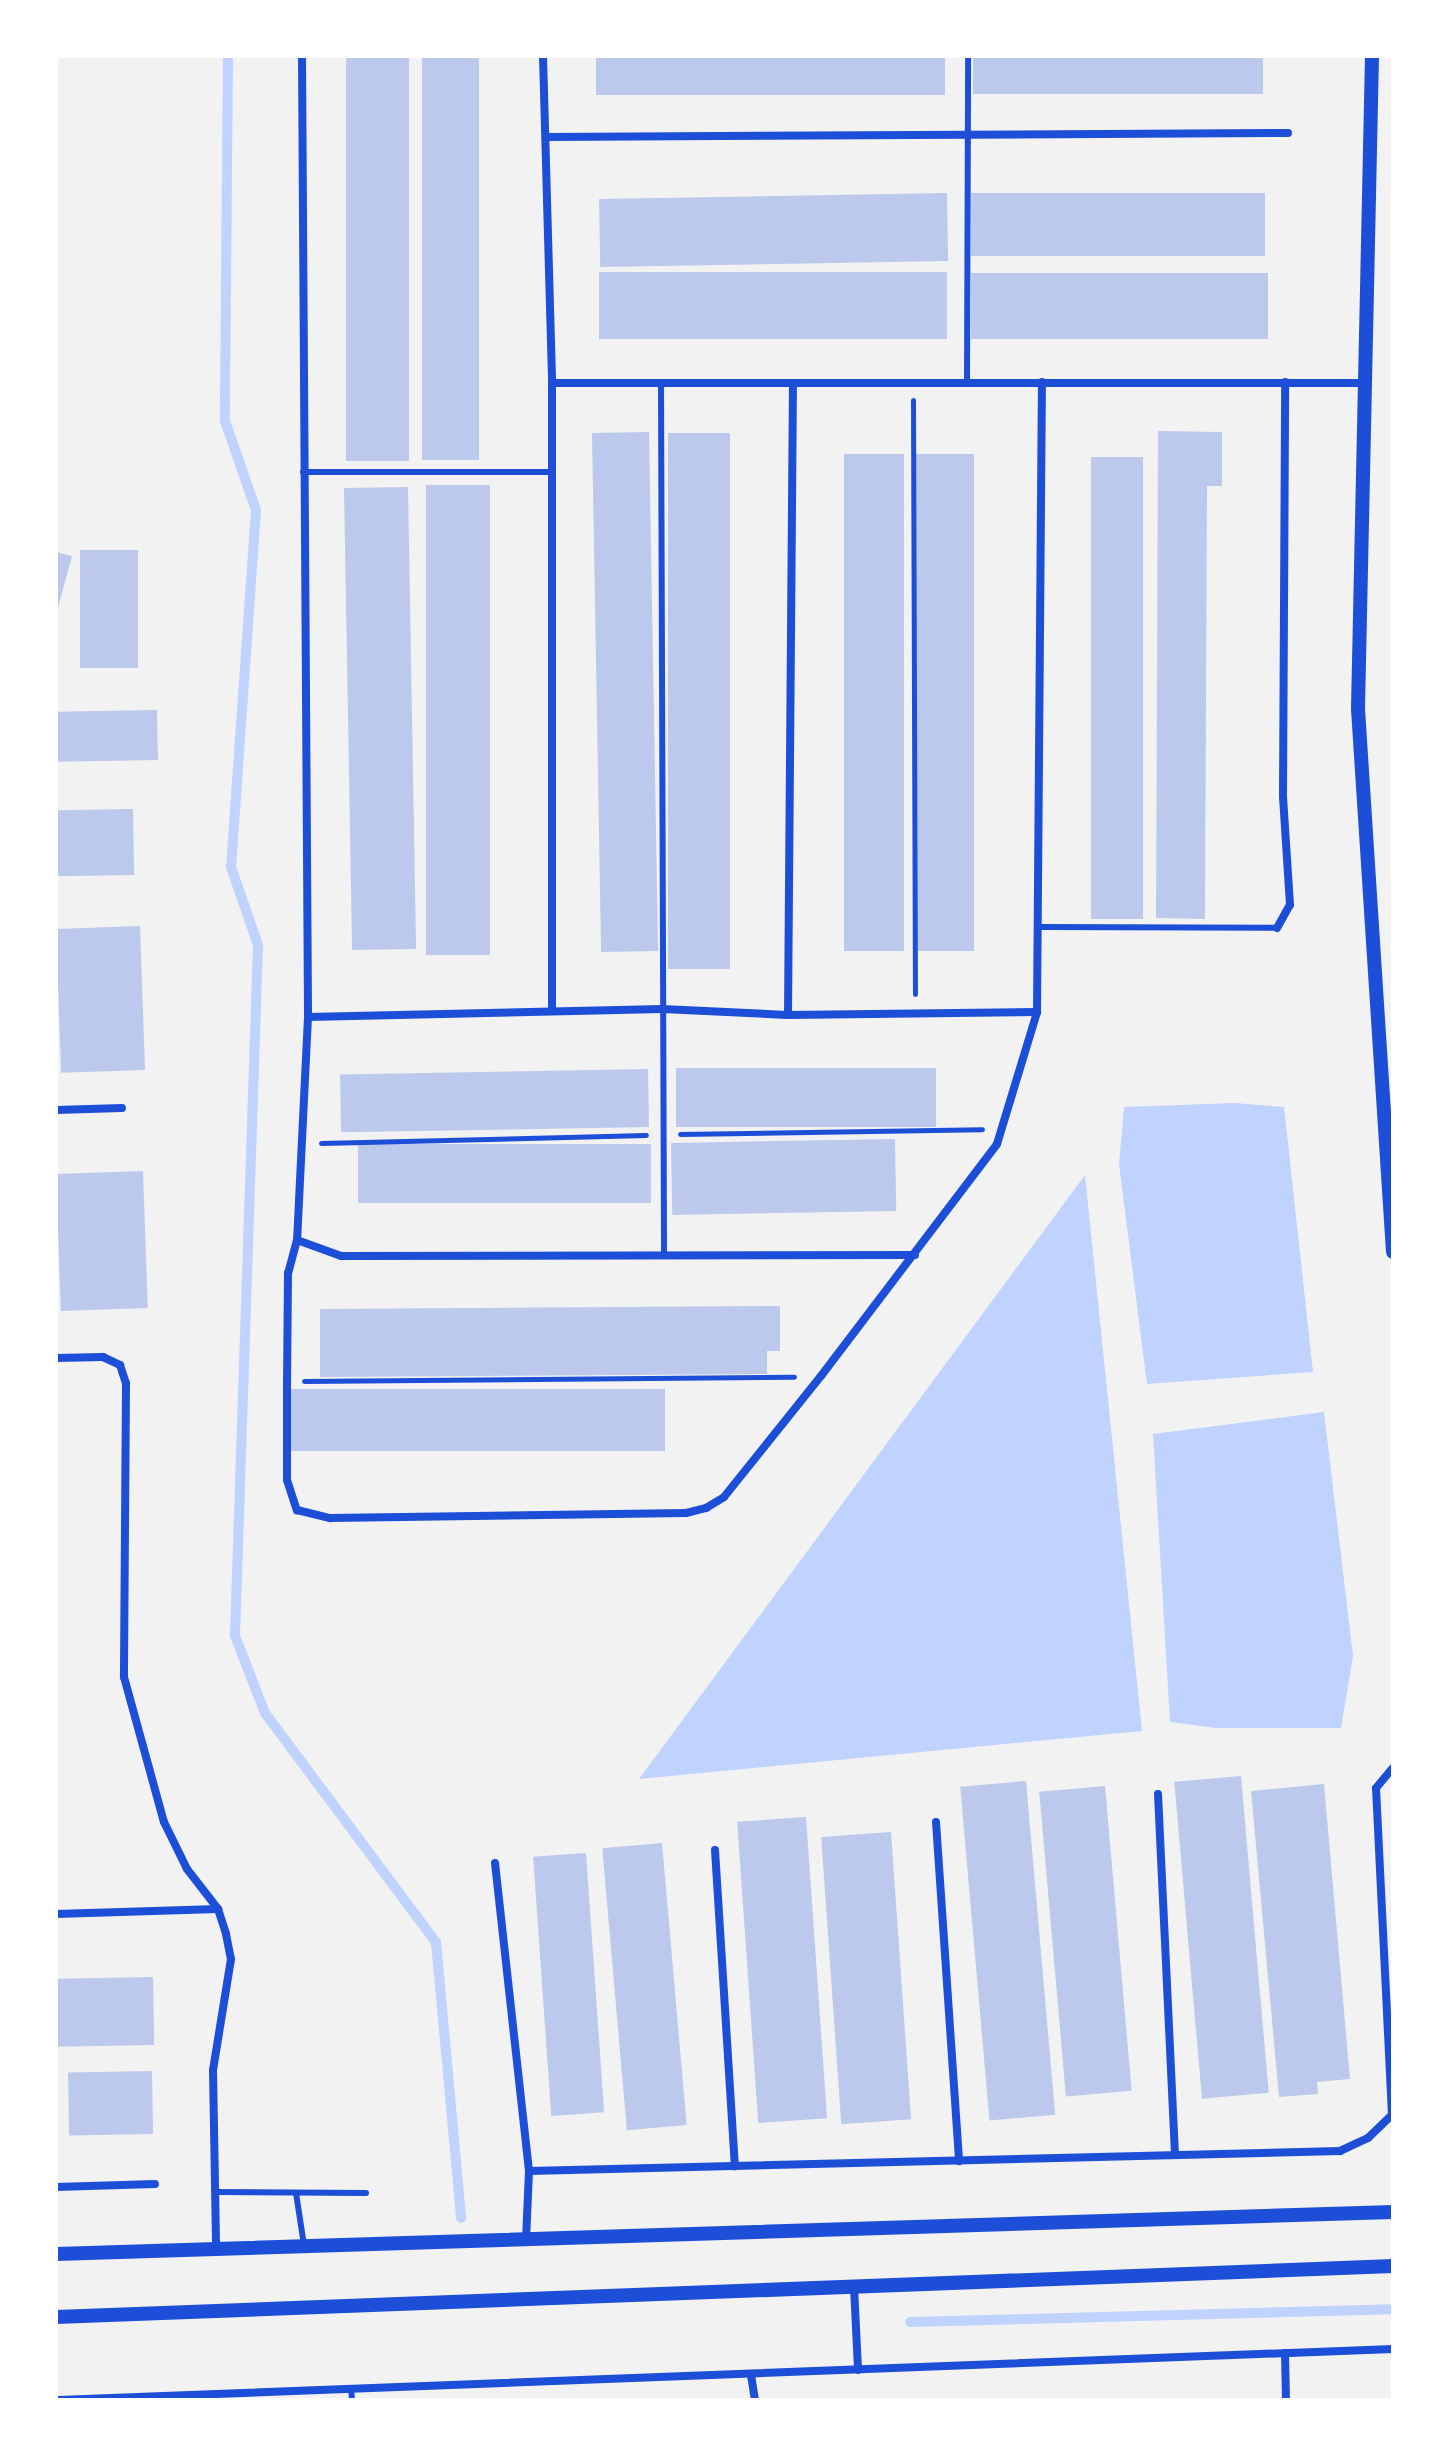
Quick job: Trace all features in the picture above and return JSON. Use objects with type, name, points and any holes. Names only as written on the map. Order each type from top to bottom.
[{"type":"street","points":[[302,56],[308,1017],[297,1240],[288,1273],[287,1381],[287,1480],[297,1510],[330,1518],[696,1510],[724,1497],[915,1255],[997,1144],[1037,1012],[1042,382]]},
{"type":"street","points":[[543,56],[552,383],[552,1011]]},
{"type":"street","points":[[1372,56],[1358,709],[1393,1252]]},
{"type":"street","points":[[546,137],[1288,133]]},
{"type":"street","points":[[552,383],[793,383],[914,379],[1366,383]]},
{"type":"street","points":[[1277,928],[1290,905],[1283,796],[1285,382]]},
{"type":"street","points":[[788,1015],[793,383]]},
{"type":"street","points":[[308,1017],[662,1009],[788,1015],[1037,1012]]},
{"type":"street","points":[[56,1110],[122,1108]]},
{"type":"street","points":[[297,1240],[341,1256],[915,1255]]},
{"type":"street","points":[[56,1358],[103,1357],[120,1365],[126,1383],[124,1677],[164,1822],[187,1869],[218,1909],[231,1959],[213,2070],[216,2250]]},
{"type":"street","points":[[529,2171],[1340,2151],[1368,2138],[1392,2115],[1376,1788],[1393,1768]]},
{"type":"street","points":[[1158,1794],[1175,2155]]},
{"type":"street","points":[[936,1822],[959,2161]]},
{"type":"street","points":[[715,1850],[735,2166]]},
{"type":"street","points":[[495,1863],[529,2171],[526,2242]]},
{"type":"street","points":[[56,1914],[218,1909]]},
{"type":"street","points":[[56,2187],[155,2184]]},
{"type":"street","points":[[56,2254],[305,2249],[1393,2212]]},
{"type":"street","points":[[56,2317],[1393,2266]]},
{"type":"street","points":[[854,2287],[858,2370]]},
{"type":"street","points":[[58,2400],[1393,2349]]},
{"type":"street","points":[[1285,2353],[1286,2400]]},
{"type":"street","points":[[751,2375],[755,2400]]},
{"type":"lane","points":[[967,380],[968,56]]},
{"type":"lane","points":[[661,383],[662,1009],[667,1134],[664,1255]]},
{"type":"lane","points":[[303,472],[550,472]]},
{"type":"lane","points":[[1040,927],[1277,928]]},
{"type":"lane","points":[[216,2192],[366,2193]]},
{"type":"lane","points":[[296,2193],[305,2249]]},
{"type":"lane","points":[[351,2388],[352,2400]]},
{"type":"path","points":[[914,379],[915,1012]]},
{"type":"path","points":[[287,1381],[821,1376]]},
{"type":"water","points":[[1234,1103],[1284,1107],[1313,1372],[1147,1384],[1119,1164],[1124,1107]]},
{"type":"water","points":[[1085,1175],[1142,1731],[639,1779]]},
{"type":"water","points":[[1324,1412],[1353,1656],[1341,1728],[1216,1728],[1170,1722],[1153,1434]]},
{"type":"building","points":[[346,56],[409,56],[409,461],[346,461]]},
{"type":"building","points":[[422,56],[479,56],[479,460],[422,460]]},
{"type":"building","points":[[596,56],[945,56],[945,95],[596,95]]},
{"type":"building","points":[[973,56],[1263,56],[1263,94],[973,94]]},
{"type":"building","points":[[947,193],[948,261],[600,267],[599,199]]},
{"type":"building","points":[[971,193],[1265,193],[1265,256],[971,256]]},
{"type":"building","points":[[599,272],[947,272],[947,339],[599,339]]},
{"type":"building","points":[[971,273],[1268,273],[1268,339],[971,339]]},
{"type":"building","points":[[1158,431],[1222,432],[1222,486],[1207,486],[1205,919],[1156,918]]},
{"type":"building","points":[[649,432],[658,951],[601,952],[592,433]]},
{"type":"building","points":[[668,433],[730,433],[730,969],[668,969]]},
{"type":"building","points":[[844,454],[904,454],[904,951],[844,951]]},
{"type":"building","points":[[916,454],[974,454],[974,951],[916,951]]},
{"type":"building","points":[[1091,457],[1143,457],[1143,919],[1091,919]]},
{"type":"building","points":[[426,485],[490,485],[490,955],[426,955]]},
{"type":"building","points":[[408,487],[416,949],[352,950],[344,488]]},
{"type":"building","points":[[80,550],[138,550],[138,668],[80,668]]},
{"type":"building","points":[[56,552],[72,556],[57,611],[56,611]]},
{"type":"building","points":[[157,710],[158,760],[57,762],[56,712]]},
{"type":"building","points":[[133,809],[134,875],[57,876],[56,810]]},
{"type":"building","points":[[140,926],[145,1070],[61,1073],[56,929]]},
{"type":"building","points":[[676,1068],[936,1068],[936,1127],[676,1127]]},
{"type":"building","points":[[648,1069],[649,1127],[341,1132],[340,1074]]},
{"type":"building","points":[[895,1139],[896,1211],[672,1215],[671,1143]]},
{"type":"building","points":[[358,1144],[651,1144],[651,1203],[358,1203]]},
{"type":"building","points":[[143,1171],[148,1308],[61,1311],[56,1174]]},
{"type":"building","points":[[780,1306],[780,1351],[767,1351],[767,1374],[320,1377],[320,1309]]},
{"type":"building","points":[[291,1389],[665,1389],[665,1451],[291,1451]]},
{"type":"building","points":[[1241,1776],[1269,2093],[1202,2099],[1174,1782]]},
{"type":"building","points":[[1026,1781],[1055,2115],[989,2120],[960,1787]]},
{"type":"building","points":[[1324,1784],[1350,2079],[1317,2082],[1318,2094],[1279,2097],[1251,1791]]},
{"type":"building","points":[[1105,1786],[1132,2091],[1066,2097],[1039,1792]]},
{"type":"building","points":[[806,1817],[827,2118],[758,2123],[737,1822]]},
{"type":"building","points":[[891,1832],[911,2119],[841,2124],[821,1837]]},
{"type":"building","points":[[662,1843],[687,2125],[627,2130],[602,1848]]},
{"type":"building","points":[[586,1853],[604,2112],[551,2116],[533,1857]]},
{"type":"building","points":[[153,1977],[154,2045],[57,2047],[56,1979]]},
{"type":"building","points":[[152,2071],[153,2134],[69,2135],[68,2072]]},
{"type":"waterway","points":[[228,56],[225,421],[256,510],[231,867],[258,945],[235,1636],[265,1713],[436,1942],[461,2218]]},
{"type":"waterway","points":[[910,2322],[1393,2309]]}]
